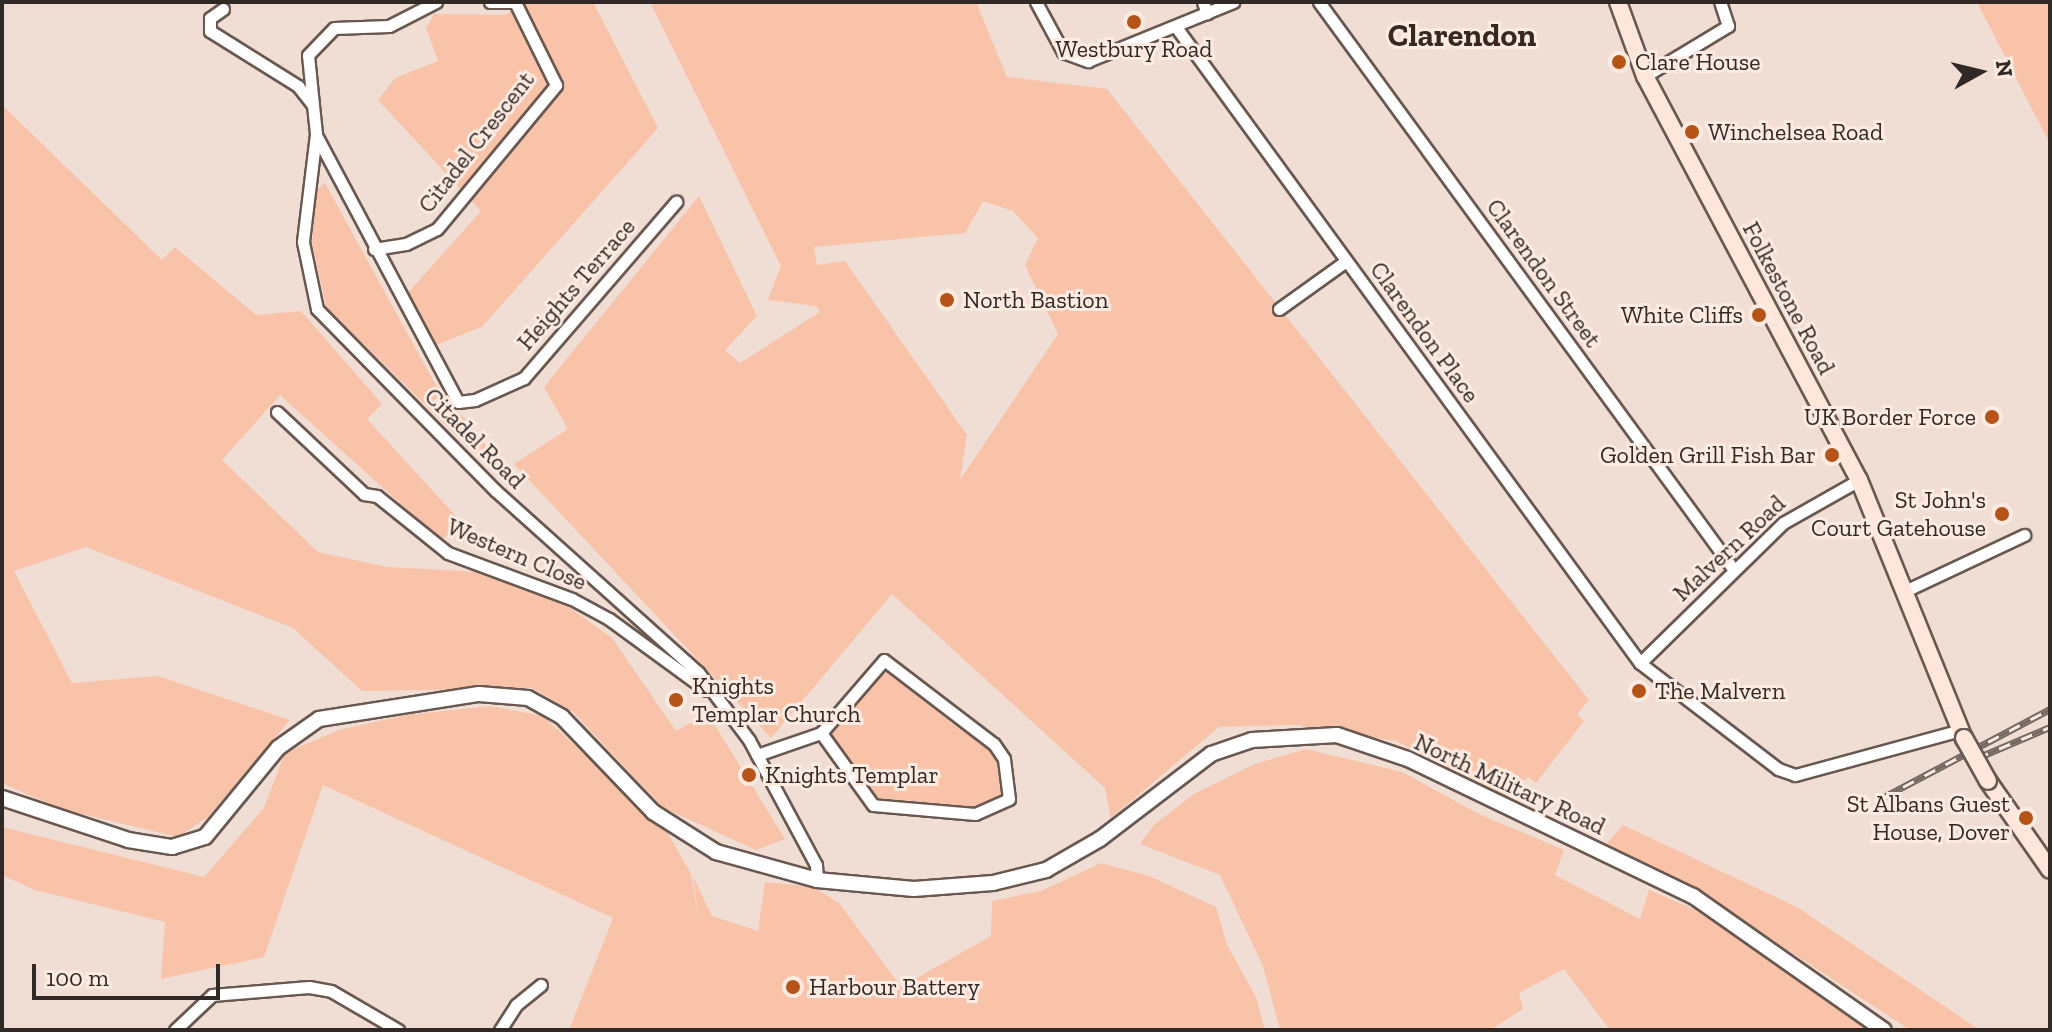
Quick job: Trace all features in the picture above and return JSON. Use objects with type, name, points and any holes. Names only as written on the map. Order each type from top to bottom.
[{"type":"main road","name":"Folkestone Road","points":[[1618,2],[1645,76],[1859,480],[1962,734],[1988,781],[2050,870]]},
{"type":"street","points":[[313,105],[308,55],[334,28],[389,26],[436,2]]},
{"type":"street","name":"Citadel Crescent","points":[[374,249],[406,244],[437,229],[556,85],[515,2],[490,2]]},
{"type":"street","points":[[1036,2],[1063,52],[1088,61],[1176,27],[1205,8],[1233,2]]},
{"type":"street","name":"Clarendon Street","points":[[1319,2],[1734,570]]},
{"type":"street","points":[[1645,76],[1728,26],[1720,2]]},
{"type":"street","points":[[223,9],[210,18],[210,31],[280,74],[313,105]]},
{"type":"street","name":"Clarendon Place","points":[[1176,27],[1640,663],[1778,769],[1795,775],[1962,734]]},
{"type":"street","name":"Citadel Road","points":[[313,105],[316,134],[303,242],[317,309],[496,491],[680,652],[757,755],[816,865],[817,880]]},
{"type":"street","points":[[316,134],[374,249]]},
{"type":"street","name":"Heights Terrace","points":[[374,249],[458,402],[524,378],[676,202]]},
{"type":"street","points":[[1279,309],[1346,261]]},
{"type":"street","name":"Western Close","points":[[277,412],[364,494],[377,496],[448,553],[572,599],[609,619],[713,695]]},
{"type":"street","name":"Malvern Road","points":[[1640,663],[1783,523],[1859,480]]},
{"type":"street","points":[[1903,592],[2024,535]]},
{"type":"street","points":[[757,755],[821,733],[884,660],[994,744],[1004,759],[1009,799],[975,814],[873,805],[821,733]]},
{"type":"street","name":"North Military Road","points":[[2,798],[128,840],[172,847],[205,837],[278,748],[319,719],[479,694],[528,698],[562,717],[653,812],[703,844],[754,866],[817,880],[914,889],[993,883],[1046,870],[1100,839],[1211,754],[1252,740],[1337,735],[1408,759],[1693,896],[1884,1030]]},
{"type":"street","points":[[500,1030],[516,1005],[541,985]]},
{"type":"street","points":[[175,1030],[212,995],[309,987],[331,991],[398,1030]]},
{"type":"shaded area","points":[[528,2],[593,2],[658,128],[482,327],[433,346],[407,294],[481,211],[378,100],[395,78],[438,61],[426,28],[434,14],[505,15]]},
{"type":"shaded area","points":[[650,2],[976,2],[1007,77],[1107,89],[1589,700],[1577,714],[1584,721],[1536,783],[1528,777],[1507,798],[1396,741],[1296,725],[1219,727],[1111,818],[1105,788],[892,594],[771,738],[514,464],[568,429],[544,387],[699,196],[757,316],[725,350],[740,363],[820,312],[816,306],[768,300],[781,266]],"holes":[[[983,201],[1013,211],[1038,238],[1025,265],[1058,334],[960,480],[967,435],[845,261],[817,265],[814,247],[965,233]]]},
{"type":"shaded area","points":[[1977,2],[2050,2],[2050,144]]},
{"type":"shaded area","points":[[2,105],[162,260],[175,247],[256,315],[301,311],[382,404],[367,419],[463,524],[441,540],[280,395],[222,460],[318,552],[387,567],[485,572],[563,603],[612,638],[676,731],[708,714],[785,839],[756,850],[662,807],[573,712],[532,688],[362,691],[293,628],[86,547],[14,571],[72,683],[158,676],[290,720],[208,817],[178,837],[61,809],[2,783]]},
{"type":"shaded area","points":[[325,183],[446,404],[465,418],[487,447],[477,456],[326,307],[312,242],[317,190]]},
{"type":"shaded area","points":[[885,668],[904,678],[904,685],[953,724],[962,724],[991,747],[999,760],[1002,795],[975,807],[951,810],[946,804],[887,799],[880,803],[867,793],[836,742],[826,735],[876,672]]},
{"type":"shaded area","points":[[490,706],[543,716],[666,830],[691,874],[700,927],[693,876],[712,916],[758,931],[765,882],[814,887],[840,904],[901,987],[991,936],[992,901],[1041,891],[1101,863],[1149,876],[1216,907],[1227,945],[1256,997],[1265,1030],[569,1030],[613,918],[323,785],[264,957],[161,979],[165,922],[35,890],[2,875],[2,827],[204,877],[264,808],[285,753],[339,730],[406,715]]},
{"type":"shaded area","points":[[1306,749],[1402,772],[1479,814],[1564,850],[1555,875],[1640,919],[1649,890],[1715,918],[1868,1030],[1610,1030],[1564,969],[1519,993],[1523,1009],[1490,1030],[1280,1030],[1263,966],[1220,875],[1140,844],[1154,825],[1194,794],[1255,764]]},
{"type":"shaded area","points":[[1623,825],[1797,907],[1980,1030],[1910,1030],[1707,897],[1605,846]]},
{"type":"railway","points":[[1882,798],[2050,709]]},
{"type":"railway","points":[[1977,758],[2050,727]]},
{"type":"place","name":"Westbury Road","points":[[1134,22]]},
{"type":"place","name":"Clare House","points":[[1619,62]]},
{"type":"place","name":"Winchelsea Road","points":[[1692,132]]},
{"type":"place","name":"North Bastion","points":[[947,300]]},
{"type":"place","name":"White Cliffs","points":[[1759,315]]},
{"type":"place","name":"UK Border Force","points":[[1992,417]]},
{"type":"place","name":"Golden Grill Fish Bar","points":[[1832,455]]},
{"type":"place","name":"St John's Court Gatehouse","points":[[2002,514]]},
{"type":"place","name":"The Malvern","points":[[1639,691]]},
{"type":"place","name":"Knights Templar Church","points":[[676,700]]},
{"type":"place","name":"Knights Templar","points":[[749,775]]},
{"type":"place","name":"St Albans Guest House, Dover","points":[[2026,818]]},
{"type":"place","name":"Harbour Battery","points":[[793,987]]},
{"type":"district","name":"Clarendon","points":[[1462,35]]}]
